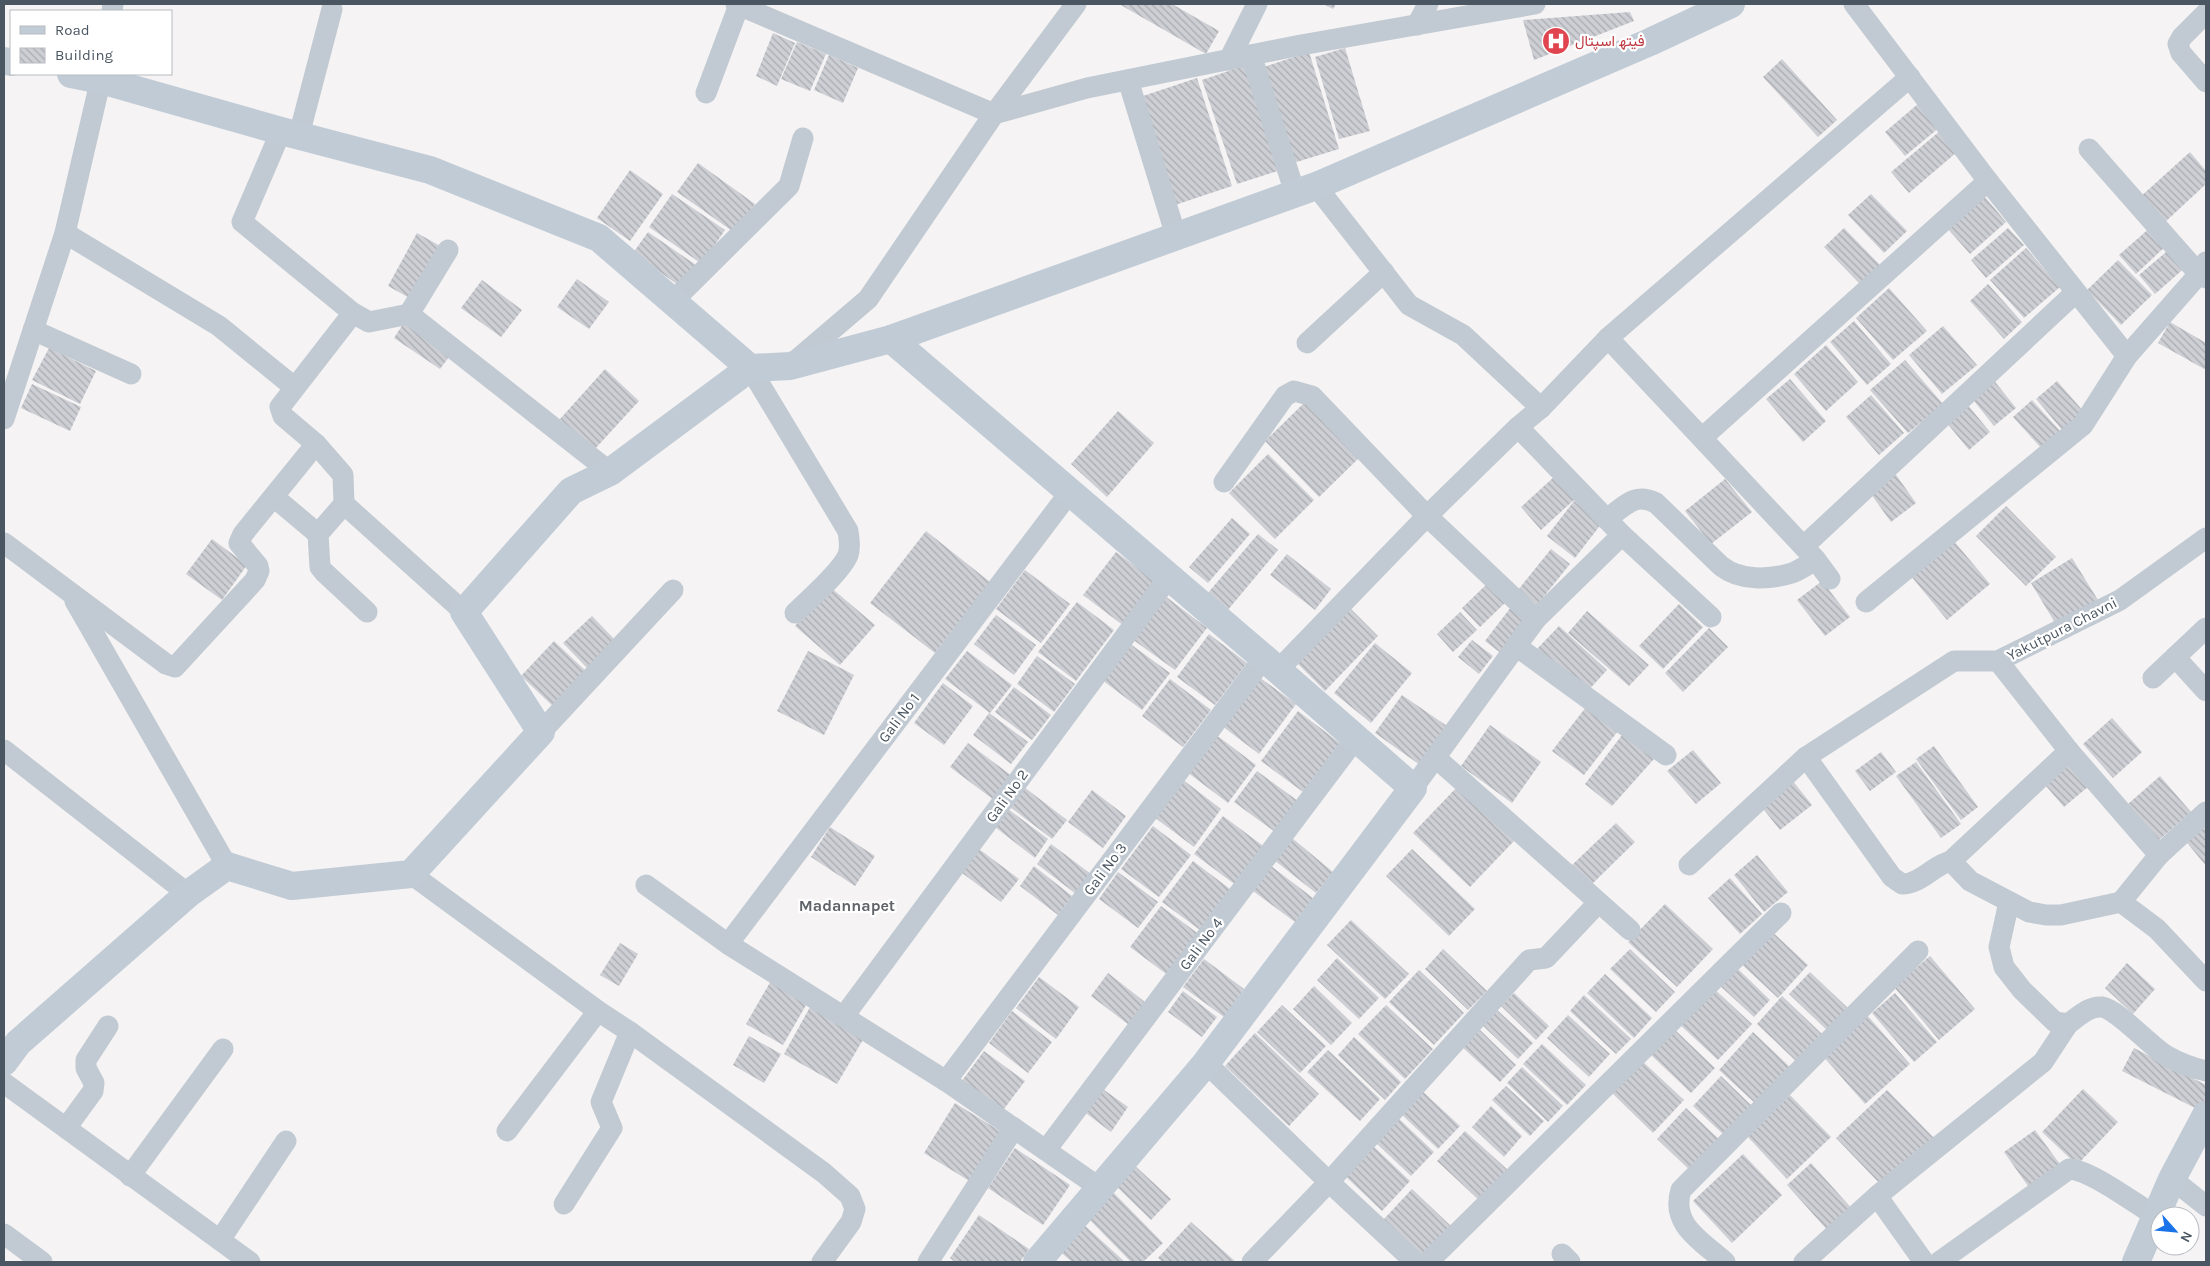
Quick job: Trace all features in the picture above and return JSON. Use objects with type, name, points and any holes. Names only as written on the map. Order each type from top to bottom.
[{"type":"street","points":[[706,93],[737,4],[994,114],[1087,88],[1502,7],[1535,4]]},
{"type":"street","points":[[790,366],[868,299],[994,114],[1076,4]]},
{"type":"street","points":[[1228,60],[1257,4]]},
{"type":"street","points":[[1417,25],[1428,4]]},
{"type":"street","points":[[464,612],[571,491],[610,472],[750,368],[790,366],[891,339],[1305,190],[1650,42],[1731,4]]},
{"type":"street","points":[[1854,4],[1988,181],[2127,356]]},
{"type":"street","points":[[332,9],[290,133],[242,222],[352,313],[369,322],[409,314],[448,250]]},
{"type":"street","points":[[2206,13],[2182,37],[2178,44],[2181,53],[2206,82]]},
{"type":"street","points":[[1251,55],[1305,190],[1384,272],[1409,304],[1463,335],[1541,408]]},
{"type":"street","points":[[81,75],[101,77],[290,133],[430,170],[599,238],[750,368],[848,531],[850,543],[848,554],[841,567],[796,613]]},
{"type":"street","points":[[4,419],[65,233],[101,77]]},
{"type":"street","name":"Gali No 3","points":[[946,1080],[1271,664],[1518,427],[1541,408],[1608,338],[1910,77]]},
{"type":"street","points":[[1128,80],[1176,236]]},
{"type":"street","points":[[672,302],[789,186],[803,138]]},
{"type":"street","points":[[1866,602],[2083,425],[2127,356],[2204,271],[2089,149]]},
{"type":"street","points":[[1703,437],[1988,181]]},
{"type":"street","points":[[65,233],[219,326],[294,387]]},
{"type":"street","points":[[1307,343],[1384,272]]},
{"type":"street","points":[[1037,1262],[1206,1063],[1436,758],[1536,619],[1614,527],[1635,498],[1646,498],[1656,503],[1731,574],[1742,577],[1771,577],[1793,572],[1810,553],[2076,293]]},
{"type":"street","points":[[352,313],[294,387],[280,407],[280,412],[316,444],[343,475],[344,504],[318,534],[320,567],[367,612]]},
{"type":"street","points":[[409,314],[610,472]]},
{"type":"street","points":[[33,330],[131,374]]},
{"type":"street","points":[[1608,338],[1810,553],[1830,580]]},
{"type":"street","points":[[891,339],[1169,576],[1413,788]]},
{"type":"street","points":[[1224,482],[1285,396],[1294,391],[1301,391],[1312,396],[1427,516],[1536,619]]},
{"type":"street","points":[[1518,427],[1614,527],[1711,617]]},
{"type":"street","points":[[4,543],[166,664],[175,667],[255,580],[259,571],[258,566],[239,542],[243,534],[316,444]]},
{"type":"street","name":"Gali No 1","points":[[728,944],[1070,492]]},
{"type":"street","points":[[274,497],[318,534]]},
{"type":"street","points":[[344,504],[464,612],[541,732]]},
{"type":"street","name":"Yakutpura Chavni","points":[[1689,865],[1806,757],[1954,661],[1998,662],[2120,600],[2206,538]]},
{"type":"street","name":"Gali No 2","points":[[844,1016],[1169,576]]},
{"type":"street","points":[[70,592],[227,866],[292,886],[411,874],[673,590]]},
{"type":"street","points":[[2153,678],[2206,628]]},
{"type":"street","points":[[1516,646],[1666,755]]},
{"type":"street","points":[[2175,657],[2206,691]]},
{"type":"street","points":[[1998,662],[2069,751],[2159,855]]},
{"type":"street","name":"Gali No 4","points":[[1046,1150],[1356,738]]},
{"type":"street","points":[[4,750],[188,894]]},
{"type":"street","points":[[1806,757],[1897,881],[1902,884],[1912,883],[1940,864],[1951,861],[2069,751]]},
{"type":"street","points":[[1436,758],[1630,930]]},
{"type":"street","points":[[1951,861],[1970,881],[2029,912],[2062,915],[2121,902],[2159,855],[2206,812]]},
{"type":"street","points":[[9,1046],[188,894],[227,866]]},
{"type":"street","points":[[411,874],[824,1173],[850,1196],[855,1209],[851,1222],[822,1262]]},
{"type":"street","points":[[646,885],[728,944],[946,1080],[1100,1188]]},
{"type":"street","points":[[2009,902],[1999,947],[2004,967],[2022,990],[2055,1022],[2068,1024]]},
{"type":"street","points":[[2121,902],[2157,929],[2206,981]]},
{"type":"street","points":[[1252,1262],[1329,1182],[1529,960],[1546,958],[1598,903]]},
{"type":"street","points":[[1428,1262],[1781,913]]},
{"type":"street","points":[[1725,1262],[1684,1224],[1679,1214],[1677,1202],[1681,1190],[1918,951]]},
{"type":"street","points":[[1804,1262],[1877,1196],[2043,1062],[2068,1024],[2090,1008],[2103,1007],[2128,1024],[2166,1056],[2195,1069],[2206,1071]]},
{"type":"street","points":[[507,1130],[598,1011]]},
{"type":"street","points":[[66,1128],[93,1091],[94,1083],[86,1068],[86,1060],[108,1026]]},
{"type":"street","points":[[564,1204],[612,1128],[602,1102],[630,1032]]},
{"type":"street","points":[[130,1176],[223,1050]]},
{"type":"street","points":[[1206,1063],[1415,1262]]},
{"type":"street","points":[[4,1083],[250,1262]]},
{"type":"street","points":[[2160,1206],[2172,1179],[2206,1115]]},
{"type":"street","points":[[928,1262],[1014,1128]]},
{"type":"street","points":[[220,1240],[286,1141]]},
{"type":"street","points":[[1939,1262],[2069,1169],[2076,1169],[2089,1175],[2150,1212]]},
{"type":"street","points":[[2172,1179],[2206,1206]]},
{"type":"street","points":[[1877,1196],[1924,1262]]},
{"type":"street","points":[[2136,1262],[2150,1230]]},
{"type":"street","points":[[4,1234],[42,1262]]},
{"type":"building","points":[[1119,4],[1172,4],[1219,31],[1206,54]]},
{"type":"building","points":[[1323,4],[1336,4],[1333,9]]},
{"type":"building","name":"فیتھ اسپتال","points":[[1630,12],[1634,21],[1534,60],[1523,20]]},
{"type":"building","points":[[773,33],[795,43],[777,86],[756,76]]},
{"type":"building","points":[[797,42],[826,54],[810,91],[781,79]]},
{"type":"building","points":[[1345,48],[1370,131],[1339,139],[1315,57]]},
{"type":"building","points":[[1309,52],[1339,149],[1290,164],[1261,68]]},
{"type":"building","points":[[829,55],[858,68],[843,103],[814,90]]},
{"type":"building","points":[[1782,59],[1837,120],[1818,137],[1763,77]]},
{"type":"building","points":[[1249,64],[1284,169],[1237,184],[1202,80]]},
{"type":"building","points":[[1197,78],[1232,186],[1175,205],[1140,97]]},
{"type":"building","points":[[1919,103],[1940,127],[1905,156],[1885,132]]},
{"type":"building","points":[[1940,131],[1957,152],[1909,193],[1891,172]]},
{"type":"building","points":[[2190,152],[2206,171],[2206,184],[2163,224],[2139,198]]},
{"type":"building","points":[[698,163],[755,204],[735,233],[677,192]]},
{"type":"building","points":[[630,170],[663,194],[630,241],[597,218]]},
{"type":"building","points":[[672,194],[725,230],[702,264],[649,227]]},
{"type":"building","points":[[1871,194],[1907,231],[1884,253],[1848,215]]},
{"type":"building","points":[[1985,197],[2006,222],[1970,254],[1948,229]]},
{"type":"building","points":[[2152,226],[2168,244],[2136,274],[2119,255]]},
{"type":"building","points":[[1844,228],[1881,266],[1861,285],[1824,247]]},
{"type":"building","points":[[2008,228],[2024,245],[1986,278],[1971,260]]},
{"type":"building","points":[[648,232],[696,265],[681,287],[633,253]]},
{"type":"building","points":[[417,233],[442,247],[413,300],[388,286]]},
{"type":"building","points":[[2172,247],[2188,265],[2155,294],[2139,275]]},
{"type":"building","points":[[2026,248],[2060,287],[2024,318],[1990,280]]},
{"type":"building","points":[[2118,260],[2152,295],[2121,325],[2087,290]]},
{"type":"building","points":[[577,279],[609,302],[589,329],[557,307]]},
{"type":"building","points":[[482,280],[522,310],[501,337],[461,308]]},
{"type":"building","points":[[1988,284],[2022,322],[2004,339],[1970,301]]},
{"type":"building","points":[[1889,288],[1927,331],[1893,360],[1856,318]]},
{"type":"building","points":[[405,321],[452,353],[440,369],[394,338]]},
{"type":"building","points":[[1854,321],[1891,364],[1867,385],[1830,342]]},
{"type":"building","points":[[2170,322],[2206,343],[2206,370],[2158,343]]},
{"type":"building","points":[[1943,326],[1977,365],[1942,394],[1909,355]]},
{"type":"building","points":[[1826,345],[1858,382],[1826,411],[1794,374]]},
{"type":"building","points":[[49,348],[96,371],[80,404],[32,380]]},
{"type":"building","points":[[1905,360],[1943,404],[1908,433],[1870,390]]},
{"type":"building","points":[[605,369],[639,401],[594,450],[560,419]]},
{"type":"building","points":[[1992,378],[2016,408],[1994,426],[1970,396]]},
{"type":"building","points":[[1790,379],[1826,421],[1803,442],[1766,399]]},
{"type":"building","points":[[2057,381],[2084,412],[2063,431],[2036,399]]},
{"type":"building","points":[[32,384],[81,407],[70,431],[21,408]]},
{"type":"building","points":[[1871,395],[1904,433],[1879,455],[1846,417]]},
{"type":"building","points":[[2032,400],[2061,432],[2042,449],[2013,417]]},
{"type":"building","points":[[1305,402],[1359,458],[1319,497],[1265,441]]},
{"type":"building","points":[[1967,404],[1990,432],[1969,450],[1946,422]]},
{"type":"building","points":[[1118,411],[1154,443],[1107,497],[1071,464]]},
{"type":"building","points":[[1268,454],[1314,500],[1275,539],[1229,493]]},
{"type":"building","points":[[1894,472],[1916,503],[1891,522],[1868,490]]},
{"type":"building","points":[[1555,476],[1575,499],[1541,530],[1521,507]]},
{"type":"building","points":[[1725,479],[1752,512],[1711,544],[1685,511]]},
{"type":"building","points":[[1574,501],[1602,523],[1575,558],[1547,536]]},
{"type":"building","points":[[2006,506],[2056,557],[2026,586],[1976,536]]},
{"type":"building","points":[[1232,518],[1250,534],[1208,583],[1189,567]]},
{"type":"building","points":[[926,531],[990,582],[935,653],[870,603]]},
{"type":"building","points":[[1258,534],[1278,550],[1227,611],[1207,594]]},
{"type":"building","points":[[212,539],[247,565],[222,600],[186,574]]},
{"type":"building","points":[[1953,540],[1990,584],[1947,620],[1911,576]]},
{"type":"building","points":[[1551,549],[1570,564],[1537,605],[1518,590]]},
{"type":"building","points":[[1116,552],[1157,582],[1124,626],[1083,595]]},
{"type":"building","points":[[1287,554],[1331,589],[1315,610],[1270,575]]},
{"type":"building","points":[[2072,558],[2098,600],[2057,626],[2031,583]]},
{"type":"building","points":[[1025,570],[1070,604],[1041,643],[996,609]]},
{"type":"building","points":[[1822,581],[1850,617],[1825,636],[1797,600]]},
{"type":"building","points":[[1489,582],[1507,601],[1480,627],[1462,608]]},
{"type":"building","points":[[829,586],[875,625],[840,665],[795,626]]},
{"type":"building","points":[[1165,596],[1207,628],[1175,670],[1132,639]]},
{"type":"building","points":[[1077,602],[1114,630],[1076,681],[1038,652]]},
{"type":"building","points":[[1679,604],[1703,627],[1663,669],[1639,646]]},
{"type":"building","points":[[1349,607],[1378,636],[1325,691],[1296,662]]},
{"type":"building","points":[[1511,607],[1528,619],[1502,654],[1485,641]]},
{"type":"building","points":[[1587,611],[1649,665],[1629,686],[1568,633]]},
{"type":"building","points":[[1460,612],[1477,630],[1453,652],[1437,634]]},
{"type":"building","points":[[996,615],[1036,645],[1014,675],[974,644]]},
{"type":"building","points":[[592,616],[617,642],[588,669],[563,643]]},
{"type":"building","points":[[1559,626],[1607,670],[1585,694],[1536,650]]},
{"type":"building","points":[[1709,628],[1728,647],[1683,692],[1665,673]]},
{"type":"building","points":[[1209,634],[1247,663],[1215,705],[1177,677]]},
{"type":"building","points":[[1472,640],[1493,656],[1479,674],[1458,657]]},
{"type":"building","points":[[554,641],[589,674],[556,709],[521,676]]},
{"type":"building","points":[[1129,643],[1170,673],[1142,710],[1102,680]]},
{"type":"building","points":[[1375,643],[1412,673],[1371,723],[1334,693]]},
{"type":"building","points":[[808,651],[854,675],[824,735],[777,711]]},
{"type":"building","points":[[967,651],[1012,685],[990,713],[945,679]]},
{"type":"building","points":[[1037,656],[1075,684],[1054,712],[1017,684]]},
{"type":"building","points":[[1259,677],[1296,704],[1259,754],[1222,726]]},
{"type":"building","points":[[1170,679],[1211,710],[1183,747],[1142,716]]},
{"type":"building","points":[[943,683],[973,706],[944,745],[914,723]]},
{"type":"building","points":[[1014,687],[1051,715],[1032,740],[995,712]]},
{"type":"building","points":[[1402,695],[1447,726],[1420,765],[1375,733]]},
{"type":"building","points":[[1586,707],[1618,731],[1584,775],[1552,751]]},
{"type":"building","points":[[1298,711],[1340,743],[1303,792],[1261,761]]},
{"type":"building","points":[[989,713],[1028,742],[1011,764],[973,735]]},
{"type":"building","points":[[2112,718],[2142,752],[2113,778],[2083,744]]},
{"type":"building","points":[[1490,725],[1541,762],[1512,803],[1461,766]]},
{"type":"building","points":[[1215,734],[1256,765],[1228,803],[1187,772]]},
{"type":"building","points":[[1622,735],[1654,759],[1612,806],[1585,784]]},
{"type":"building","points":[[968,743],[1012,776],[994,800],[950,767]]},
{"type":"building","points":[[1934,746],[1978,807],[1961,820],[1916,759]]},
{"type":"building","points":[[1693,750],[1721,783],[1696,804],[1667,771]]},
{"type":"building","points":[[1881,752],[1896,772],[1870,791],[1855,771]]},
{"type":"building","points":[[2065,758],[2089,786],[2064,807],[2040,779]]},
{"type":"building","points":[[1916,762],[1961,824],[1941,838],[1896,776]]},
{"type":"building","points":[[1257,771],[1298,801],[1275,832],[1234,802]]},
{"type":"building","points":[[2160,776],[2191,812],[2159,840],[2128,804]]},
{"type":"building","points":[[1182,779],[1221,809],[1194,847],[1154,817]]},
{"type":"building","points":[[1792,780],[1812,805],[1780,830],[1760,805]]},
{"type":"building","points":[[1024,787],[1067,820],[1052,839],[1010,807]]},
{"type":"building","points":[[1457,787],[1514,841],[1470,887],[1413,833]]},
{"type":"building","points":[[1092,790],[1126,816],[1103,848],[1068,822]]},
{"type":"building","points":[[1008,809],[1048,839],[1035,858],[995,827]]},
{"type":"building","points":[[1223,816],[1266,848],[1237,886],[1194,854]]},
{"type":"building","points":[[2206,820],[2206,866],[2184,839]]},
{"type":"building","points":[[1616,823],[1635,842],[1590,886],[1571,866]]},
{"type":"building","points":[[1153,826],[1191,855],[1159,897],[1121,869]]},
{"type":"building","points":[[830,827],[875,856],[855,886],[811,857]]},
{"type":"building","points":[[1292,838],[1333,872],[1316,893],[1274,860]]},
{"type":"building","points":[[1051,844],[1091,874],[1076,894],[1037,864]]},
{"type":"building","points":[[979,849],[1019,879],[1001,902],[962,873]]},
{"type":"building","points":[[1412,849],[1475,909],[1449,936],[1386,876]]},
{"type":"building","points":[[1757,855],[1788,892],[1764,912],[1734,875]]},
{"type":"building","points":[[1193,861],[1230,889],[1200,930],[1162,902]]},
{"type":"building","points":[[1034,866],[1072,896],[1058,915],[1020,886]]},
{"type":"building","points":[[1271,866],[1313,898],[1295,922],[1253,891]]},
{"type":"building","points":[[1118,872],[1158,902],[1138,928],[1099,899]]},
{"type":"building","points":[[1730,878],[1762,914],[1740,934],[1708,898]]},
{"type":"building","points":[[1665,904],[1713,949],[1677,987],[1628,942]]},
{"type":"building","points":[[1161,906],[1200,935],[1169,976],[1130,947]]},
{"type":"building","points":[[1351,920],[1409,974],[1385,999],[1327,945]]},
{"type":"building","points":[[1768,928],[1808,965],[1778,998],[1737,960]]},
{"type":"building","points":[[620,943],[638,954],[619,986],[600,975]]},
{"type":"building","points":[[1443,949],[1487,991],[1468,1010],[1425,969]]},
{"type":"building","points":[[1630,949],[1675,992],[1656,1012],[1610,969]]},
{"type":"building","points":[[1930,956],[1975,1009],[1939,1040],[1894,987]]},
{"type":"building","points":[[1337,958],[1379,998],[1359,1019],[1317,980]]},
{"type":"building","points":[[1204,959],[1244,989],[1224,1017],[1183,987]]},
{"type":"building","points":[[2127,963],[2155,989],[2133,1014],[2105,988]]},
{"type":"building","points":[[1734,965],[1770,1000],[1754,1017],[1717,983]]},
{"type":"building","points":[[1419,970],[1464,1013],[1434,1045],[1389,1002]]},
{"type":"building","points":[[1810,972],[1850,1010],[1829,1032],[1789,994]]},
{"type":"building","points":[[1108,973],[1150,1006],[1133,1028],[1091,996]]},
{"type":"building","points":[[1605,974],[1652,1018],[1634,1038],[1587,993]]},
{"type":"building","points":[[1039,977],[1079,1007],[1056,1039],[1016,1008]]},
{"type":"building","points":[[772,979],[809,1000],[783,1045],[746,1024]]},
{"type":"building","points":[[1710,985],[1752,1024],[1718,1060],[1676,1021]]},
{"type":"building","points":[[1314,986],[1352,1023],[1331,1045],[1293,1009]]},
{"type":"building","points":[[1183,991],[1217,1017],[1202,1037],[1168,1012]]},
{"type":"building","points":[[1514,993],[1549,1026],[1536,1040],[1501,1006]]},
{"type":"building","points":[[1895,993],[1937,1042],[1914,1062],[1872,1013]]},
{"type":"building","points":[[1584,995],[1631,1039],[1616,1054],[1570,1011]]},
{"type":"building","points":[[1782,996],[1822,1034],[1797,1062],[1757,1024]]},
{"type":"building","points":[[1282,1005],[1326,1046],[1300,1073],[1257,1032]]},
{"type":"building","points":[[1386,1005],[1433,1049],[1405,1079],[1358,1034]]},
{"type":"building","points":[[810,1007],[864,1038],[837,1084],[784,1054]]},
{"type":"building","points":[[1495,1008],[1533,1043],[1518,1059],[1480,1023]]},
{"type":"building","points":[[1012,1011],[1052,1042],[1028,1073],[989,1043]]},
{"type":"building","points":[[1568,1015],[1610,1054],[1589,1077],[1547,1038]]},
{"type":"building","points":[[1867,1015],[1910,1064],[1865,1104],[1822,1055]]},
{"type":"building","points":[[1477,1027],[1516,1065],[1500,1082],[1460,1045]]},
{"type":"building","points":[[1674,1029],[1715,1068],[1691,1093],[1650,1054]]},
{"type":"building","points":[[1753,1032],[1792,1069],[1757,1105],[1719,1070]]},
{"type":"building","points":[[1255,1033],[1319,1094],[1289,1126],[1225,1066]]},
{"type":"building","points":[[749,1036],[781,1054],[764,1083],[733,1065]]},
{"type":"building","points":[[1354,1037],[1401,1082],[1385,1100],[1338,1055]]},
{"type":"building","points":[[1542,1044],[1586,1085],[1567,1105],[1523,1064]]},
{"type":"building","points":[[2134,1048],[2206,1085],[2206,1101],[2201,1111],[2122,1071]]},
{"type":"building","points":[[1328,1050],[1380,1099],[1360,1121],[1307,1072]]},
{"type":"building","points":[[984,1051],[1025,1081],[1001,1113],[961,1082]]},
{"type":"building","points":[[1640,1059],[1684,1100],[1653,1133],[1610,1091]]},
{"type":"building","points":[[1522,1067],[1563,1106],[1548,1122],[1507,1083]]},
{"type":"building","points":[[1721,1076],[1753,1107],[1725,1136],[1693,1106]]},
{"type":"building","points":[[1506,1086],[1544,1121],[1530,1136],[1492,1100]]},
{"type":"building","points":[[1100,1087],[1128,1107],[1111,1132],[1083,1111]]},
{"type":"building","points":[[2083,1089],[2118,1122],[2077,1165],[2042,1132]]},
{"type":"building","points":[[1421,1090],[1460,1126],[1438,1149],[1400,1113]]},
{"type":"building","points":[[1887,1090],[1934,1138],[1883,1187],[1836,1138]]},
{"type":"building","points":[[1790,1095],[1831,1137],[1787,1179],[1747,1136]]},
{"type":"building","points":[[955,1103],[1003,1133],[971,1182],[924,1153]]},
{"type":"building","points":[[1491,1106],[1522,1136],[1504,1157],[1472,1127]]},
{"type":"building","points":[[1686,1108],[1724,1144],[1695,1175],[1657,1139]]},
{"type":"building","points":[[1395,1115],[1434,1152],[1411,1176],[1372,1139]]},
{"type":"building","points":[[2035,1130],[2062,1167],[2030,1189],[2004,1152]]},
{"type":"building","points":[[1465,1131],[1509,1171],[1480,1201],[1437,1161]]},
{"type":"building","points":[[1370,1143],[1410,1181],[1382,1211],[1342,1173]]},
{"type":"building","points":[[1015,1148],[1070,1185],[1043,1225],[988,1188]]},
{"type":"building","points":[[1743,1154],[1782,1195],[1732,1243],[1693,1201]]},
{"type":"building","points":[[1132,1163],[1171,1199],[1151,1220],[1113,1183]]},
{"type":"building","points":[[1811,1163],[1854,1211],[1830,1233],[1787,1185]]},
{"type":"building","points":[[1412,1189],[1451,1226],[1421,1257],[1383,1220]]},
{"type":"building","points":[[1113,1192],[1163,1243],[1143,1262],[1131,1262],[1087,1217]]},
{"type":"building","points":[[979,1215],[1029,1249],[1020,1262],[955,1262],[950,1258]]},
{"type":"building","points":[[1081,1222],[1125,1262],[1072,1262],[1057,1249]]},
{"type":"building","points":[[1191,1222],[1236,1262],[1162,1262],[1158,1258]]},
{"type":"place","name":"فیتھ اسپتال","points":[[1556,41]]},
{"type":"district","name":"Madannapet","points":[[847,905]]}]
